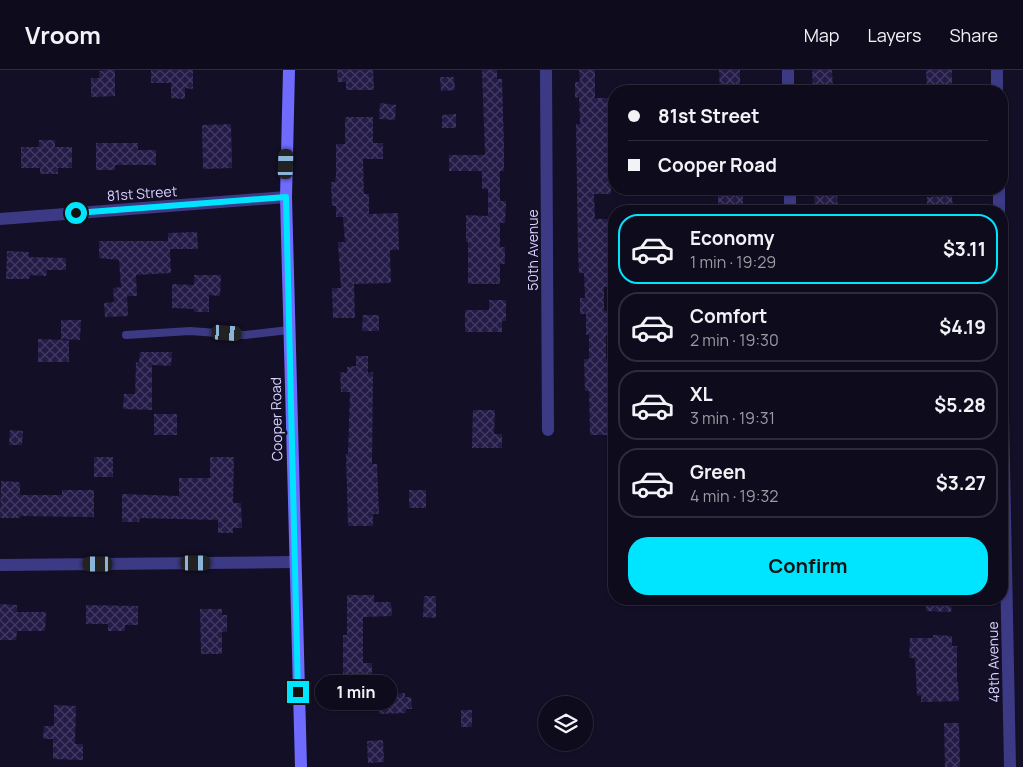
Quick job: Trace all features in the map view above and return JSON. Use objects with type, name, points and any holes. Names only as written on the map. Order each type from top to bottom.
[{"type":"street","name":"Cooper Road","points":[[289,70],[286,197],[294,562],[301,767]]},
{"type":"street","name":"50th Avenue","points":[[546,70],[548,430]]},
{"type":"street","points":[[788,70],[788,85]]},
{"type":"street","points":[[997,70],[997,85]]},
{"type":"street","name":"81st Street","points":[[0,219],[286,197]]},
{"type":"street","points":[[0,566],[294,562]]},
{"type":"street","name":"48th Avenue","points":[[1007,605],[1010,767]]},
{"type":"lane","points":[[126,334],[190,331],[245,334],[289,330]]},
{"type":"building","points":[[115,70],[115,96],[91,97],[91,78],[99,78],[99,71]]},
{"type":"building","points":[[151,70],[193,70],[193,89],[185,88],[185,99],[171,98],[171,83],[151,83]]},
{"type":"building","points":[[337,70],[373,70],[374,90],[346,90],[346,82],[338,82]]},
{"type":"building","points":[[482,70],[497,70],[497,79],[502,79],[504,171],[500,171],[500,201],[506,201],[505,223],[500,223],[500,247],[505,247],[505,264],[500,264],[500,284],[468,284],[466,215],[488,216],[488,189],[482,189],[482,171],[449,171],[449,155],[485,155]]},
{"type":"building","points":[[579,70],[595,70],[595,98],[608,98],[608,194],[594,194],[595,219],[608,219],[608,287],[604,287],[604,311],[608,311],[606,359],[608,359],[608,435],[590,435],[589,391],[585,391],[584,359],[589,359],[589,335],[586,335],[586,314],[580,314],[580,298],[585,298],[584,273],[579,273],[576,124],[580,124],[579,97],[575,98],[575,82],[580,82]]},
{"type":"building","points":[[719,70],[740,70],[740,85],[720,85]]},
{"type":"building","points":[[812,70],[832,70],[833,85],[813,85]]},
{"type":"building","points":[[926,70],[952,70],[952,85],[927,85]]},
{"type":"building","points":[[440,77],[454,77],[455,90],[441,91]]},
{"type":"building","points":[[380,103],[396,105],[395,120],[379,119]]},
{"type":"building","points":[[456,114],[456,128],[442,128],[442,115]]},
{"type":"building","points":[[345,117],[373,117],[373,143],[383,143],[383,159],[363,159],[364,194],[369,194],[369,214],[398,213],[399,250],[390,250],[391,283],[354,284],[355,318],[333,318],[332,288],[341,288],[338,242],[345,242],[343,217],[336,217],[336,206],[332,206],[331,182],[335,182],[336,175],[336,144],[345,144]]},
{"type":"building","points":[[231,124],[232,168],[203,169],[202,125]]},
{"type":"building","points":[[39,140],[55,140],[55,147],[72,147],[72,168],[58,168],[58,174],[40,174],[40,168],[21,168],[21,147],[39,147]]},
{"type":"building","points":[[96,143],[138,143],[138,150],[156,150],[156,165],[115,165],[115,170],[96,170]]},
{"type":"building","points":[[718,195],[743,195],[743,205],[718,205]]},
{"type":"building","points":[[814,195],[837,195],[838,205],[815,205]]},
{"type":"building","points":[[952,196],[953,205],[927,205],[927,197]]},
{"type":"building","points":[[197,232],[198,249],[170,249],[171,273],[136,275],[137,296],[127,296],[128,316],[105,317],[104,303],[114,302],[113,288],[121,287],[119,260],[99,258],[99,241],[168,241],[168,233]]},
{"type":"building","points":[[7,251],[29,252],[29,257],[66,258],[66,270],[47,270],[46,276],[30,275],[29,279],[6,279]]},
{"type":"building","points":[[194,275],[221,275],[220,296],[209,295],[209,312],[194,312],[194,309],[172,308],[172,284],[194,285]]},
{"type":"building","points":[[489,300],[506,300],[506,321],[502,321],[502,332],[465,332],[465,310],[489,310]]},
{"type":"building","points":[[363,315],[379,315],[379,331],[362,331]]},
{"type":"building","points":[[61,320],[81,320],[80,340],[61,339]]},
{"type":"building","points":[[38,339],[69,340],[69,362],[38,362]]},
{"type":"building","points":[[140,352],[172,352],[171,366],[152,365],[152,410],[123,409],[124,394],[135,394],[136,362],[139,363]]},
{"type":"building","points":[[356,356],[368,356],[368,373],[373,372],[372,464],[377,464],[379,514],[373,514],[373,526],[348,526],[346,454],[348,454],[350,392],[341,392],[340,372],[347,373],[347,367],[356,366]]},
{"type":"building","points":[[473,410],[495,410],[494,434],[502,434],[502,448],[472,448]]},
{"type":"building","points":[[154,414],[177,414],[177,435],[154,435]]},
{"type":"building","points":[[10,430],[23,431],[22,445],[9,445]]},
{"type":"building","points":[[94,457],[113,457],[113,477],[94,477]]},
{"type":"building","points":[[210,457],[234,457],[233,503],[241,503],[242,528],[233,528],[233,533],[218,533],[218,520],[140,518],[139,522],[122,522],[122,494],[179,496],[179,478],[210,478]]},
{"type":"building","points":[[1,481],[20,482],[20,495],[62,495],[62,490],[94,490],[94,517],[20,516],[20,518],[0,518]]},
{"type":"building","points":[[409,490],[426,490],[426,508],[409,508]]},
{"type":"building","points":[[347,595],[374,595],[374,602],[391,602],[392,616],[363,617],[363,663],[372,663],[372,675],[343,675],[343,635],[347,635]]},
{"type":"building","points":[[424,596],[436,596],[436,618],[423,617]]},
{"type":"building","points":[[0,604],[17,605],[17,612],[46,612],[45,631],[17,631],[16,640],[0,640]]},
{"type":"building","points":[[86,605],[138,606],[138,625],[125,625],[125,631],[108,631],[108,624],[86,624]]},
{"type":"building","points":[[926,605],[952,605],[951,612],[926,611]]},
{"type":"building","points":[[200,609],[222,609],[222,615],[227,615],[227,632],[222,632],[222,654],[201,654]]},
{"type":"building","points":[[933,635],[952,636],[952,646],[957,646],[959,701],[921,702],[921,695],[917,696],[915,658],[909,658],[910,638],[933,638]]},
{"type":"building","points":[[405,693],[405,697],[411,697],[412,709],[406,709],[406,713],[379,714],[378,695]]},
{"type":"building","points":[[54,705],[76,706],[75,744],[83,744],[83,760],[53,759],[53,739],[43,739],[44,726],[54,726]]},
{"type":"building","points":[[461,710],[472,710],[472,727],[461,727]]},
{"type":"building","points":[[944,723],[959,723],[960,767],[945,767]]},
{"type":"building","points":[[383,740],[384,762],[368,763],[367,741]]},
{"type":"route","points":[[76,213],[286,197],[298,692]]}]
